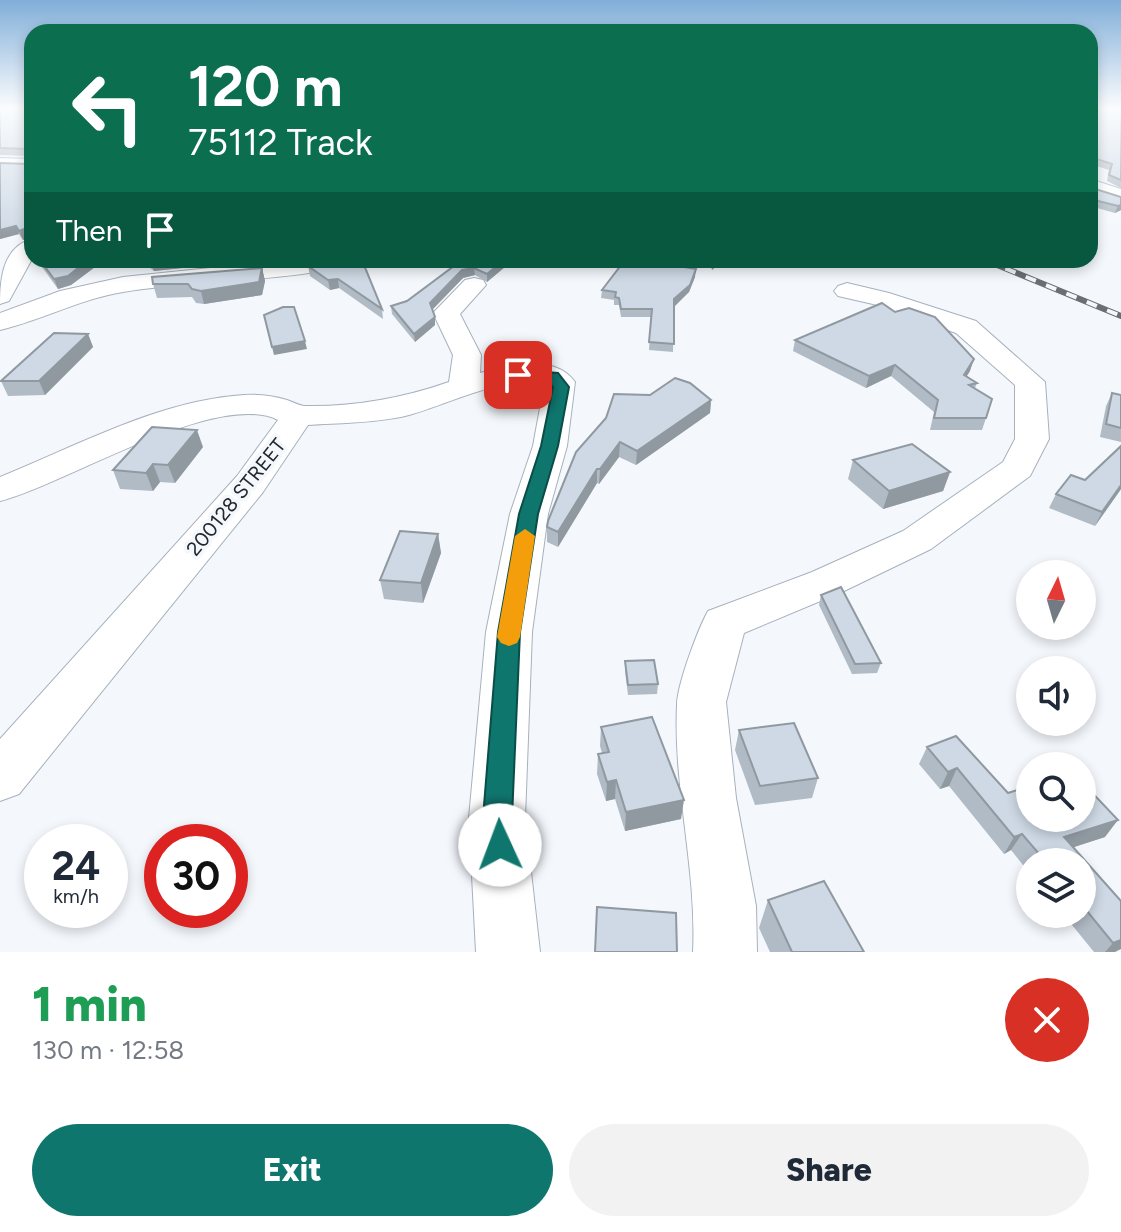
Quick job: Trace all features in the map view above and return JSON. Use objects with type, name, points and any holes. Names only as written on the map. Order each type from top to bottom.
[{"type":"street","points":[[0,163],[24,164]]},
{"type":"street","points":[[1098,188],[1121,195]]},
{"type":"street","points":[[3,289],[24,252]]},
{"type":"street","points":[[0,322],[64,298],[113,286],[292,268]]},
{"type":"street","points":[[464,387],[467,355],[446,313],[474,285]]},
{"type":"street","points":[[725,952],[726,906],[709,798],[701,702],[724,623],[827,582],[917,540],[1017,468],[1032,439],[1030,382],[997,351],[966,327],[880,298],[847,291]]},
{"type":"street","points":[[296,416],[403,407],[464,387],[518,375],[553,377],[561,387],[550,446],[529,514],[509,632],[497,818],[508,952]]},
{"type":"street","name":"200128 STREET","points":[[0,490],[160,425],[193,415],[252,405],[275,406],[296,416],[282,442],[250,484],[0,777]]},
{"type":"building","points":[[1098,151],[1121,151],[1121,180],[1109,175],[1112,164],[1098,160]]},
{"type":"building","points":[[0,163],[24,164],[24,229],[19,231],[16,226],[0,230]]},
{"type":"building","points":[[1098,190],[1121,197],[1121,205],[1098,201]]},
{"type":"building","points":[[46,268],[78,268],[68,276],[54,279]]},
{"type":"building","points":[[262,268],[259,282],[201,291],[192,289],[188,284],[153,284],[152,277]]},
{"type":"building","points":[[311,268],[365,268],[382,309],[338,279],[328,280]]},
{"type":"building","points":[[451,268],[474,268],[462,270],[430,303],[435,317],[414,334],[391,306],[407,301]]},
{"type":"building","points":[[474,268],[494,268],[487,274]]},
{"type":"building","points":[[619,268],[696,269],[690,285],[674,299],[674,344],[649,342],[652,309],[621,309],[616,292],[602,290]]},
{"type":"building","points":[[882,303],[895,312],[909,308],[935,317],[974,359],[964,375],[977,383],[969,385],[992,399],[986,418],[934,418],[938,400],[895,365],[869,376],[795,340]]},
{"type":"building","points":[[283,307],[294,307],[305,341],[272,347],[264,315]]},
{"type":"building","points":[[54,333],[88,334],[39,381],[1,381]]},
{"type":"building","points":[[675,378],[690,383],[711,400],[637,451],[620,442],[597,469],[558,532],[547,527],[576,452],[606,418],[614,394],[650,395]]},
{"type":"building","points":[[1112,393],[1121,395],[1121,428],[1106,424]]},
{"type":"building","points":[[152,427],[197,430],[168,465],[153,464],[146,473],[113,470]]},
{"type":"building","points":[[912,444],[950,472],[889,491],[853,460]]},
{"type":"building","points":[[1121,446],[1121,485],[1102,512],[1056,494],[1071,475],[1085,480]]},
{"type":"building","points":[[400,531],[438,534],[421,583],[380,580]]},
{"type":"building","points":[[841,587],[881,663],[855,664],[821,595]]},
{"type":"building","points":[[654,660],[658,684],[628,685],[625,661]]},
{"type":"building","points":[[652,717],[684,800],[626,812],[616,780],[607,782],[598,754],[609,752],[601,727]]},
{"type":"building","points":[[794,723],[818,778],[760,786],[739,730]]},
{"type":"building","points":[[956,736],[1008,793],[1016,790],[1016,832],[1080,832],[1064,837],[1074,848],[1034,848],[1022,834],[1014,837],[957,768],[948,772],[927,747]]},
{"type":"building","points":[[1096,797],[1118,820],[1096,827]]},
{"type":"building","points":[[1096,873],[1121,901],[1121,940],[1113,943],[1096,922]]},
{"type":"building","points":[[824,881],[864,952],[792,952],[768,900]]},
{"type":"building","points":[[597,907],[676,913],[677,952],[595,952]]},
{"type":"railway","points":[[1004,268],[1121,316]]},
{"type":"slow traffic","points":[[509,637],[525,536]]},
{"type":"route","points":[[500,845],[497,818],[509,632],[529,514],[550,446],[561,387],[559,380],[553,377],[518,375]]}]
